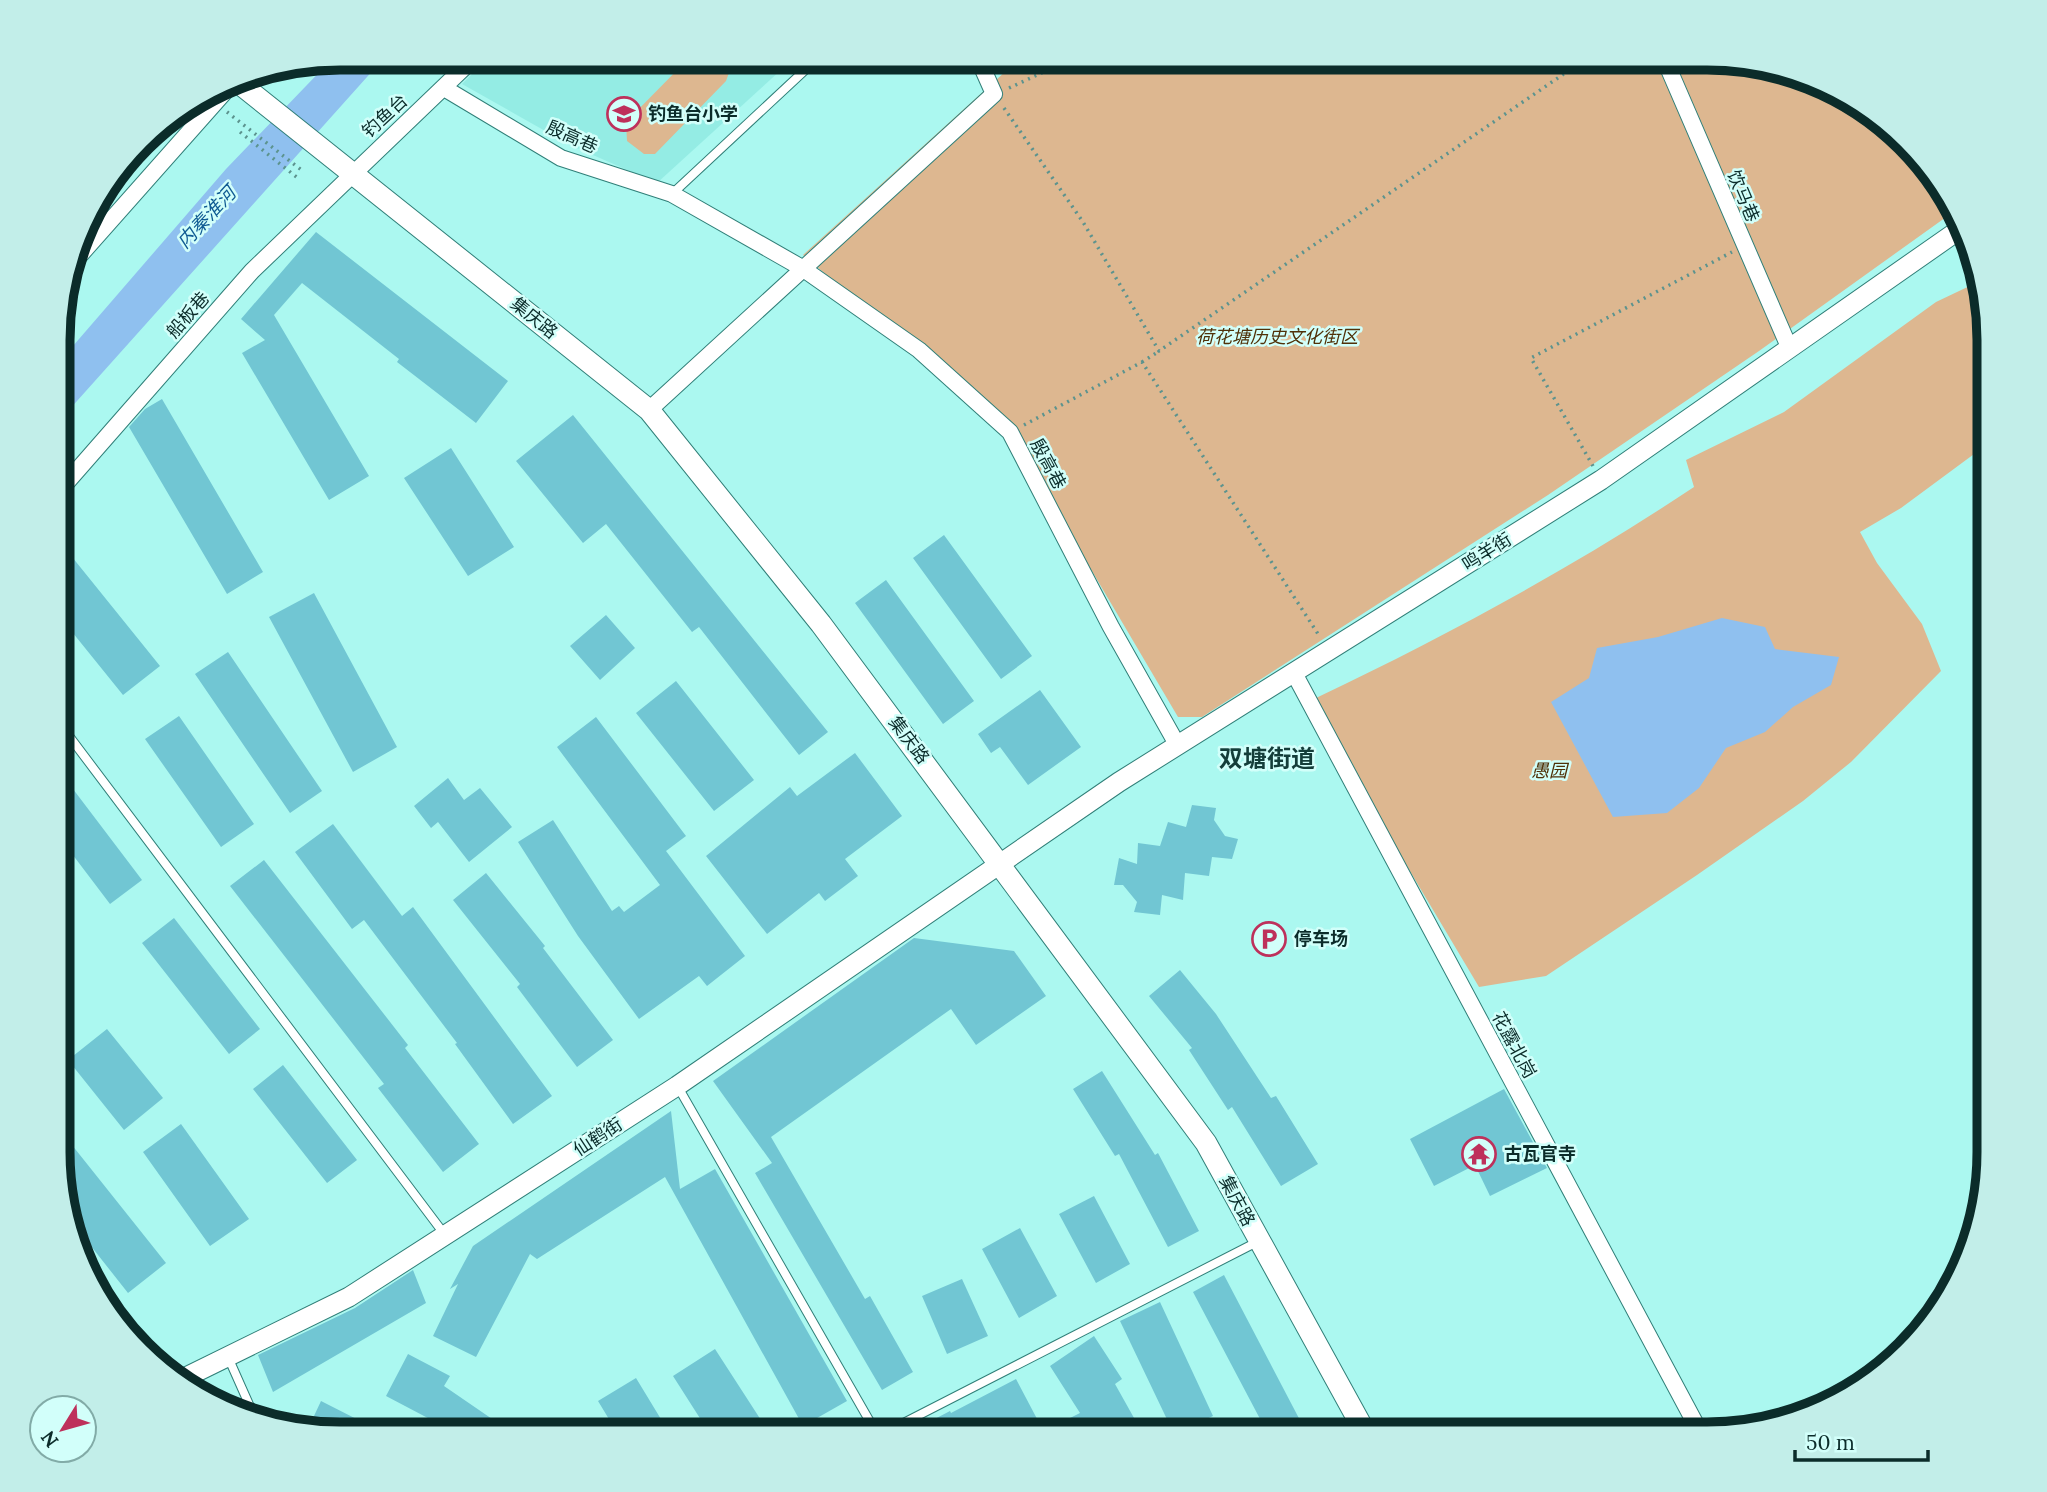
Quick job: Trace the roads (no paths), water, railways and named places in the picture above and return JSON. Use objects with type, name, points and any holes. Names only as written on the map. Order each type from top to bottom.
[{"type":"main road","name":"集庆路","points":[[245,87],[649,410],[821,624],[1206,1143],[1359,1422]]},
{"type":"street","name":"钓鱼台","points":[[352,172],[462,70]]},
{"type":"street","points":[[649,410],[994,94],[983,70]]},
{"type":"street","name":"饮马巷","points":[[1669,70],[1789,347]]},
{"type":"street","name":"殷高巷","points":[[443,88],[561,158],[672,194],[802,268],[919,349],[1010,432],[1111,627],[1178,746]]},
{"type":"street","points":[[86,248],[216,100]]},
{"type":"street","name":"船板巷","points":[[70,479],[252,271],[352,172]]},
{"type":"street","name":"鸣羊街","points":[[1000,862],[1178,746],[1601,480],[1954,233]]},
{"type":"street","name":"花露北岗","points":[[1294,673],[1695,1422]]},
{"type":"street","name":"仙鹤街","points":[[189,1376],[349,1297],[677,1086],[1000,862]]},
{"type":"lane","points":[[672,194],[805,70]]},
{"type":"lane","points":[[70,737],[444,1235]]},
{"type":"lane","points":[[677,1086],[872,1422]]},
{"type":"lane","points":[[903,1422],[1259,1241]]},
{"type":"lane","points":[[228,1357],[250,1407]]},
{"type":"water","name":"内秦淮河","points":[[373,70],[70,409],[70,349],[226,169],[320,71]]},
{"type":"water","points":[[1722,618],[1765,627],[1775,649],[1839,657],[1831,685],[1793,707],[1765,732],[1726,748],[1699,788],[1667,813],[1613,817],[1551,702],[1589,678],[1597,648],[1658,637]]},
{"type":"place","name":"钓鱼台小学","points":[[624,114]]},
{"type":"place","name":"停车场","points":[[1269,939]]},
{"type":"place","name":"古瓦官寺","points":[[1479,1154]]},
{"type":"district","name":"双塘街道","points":[[1267,759]]},
{"type":"park label","name":"荷花塘历史文化街区","points":[[1277,337]]},
{"type":"park label","name":"愚园","points":[[1549,771]]}]
